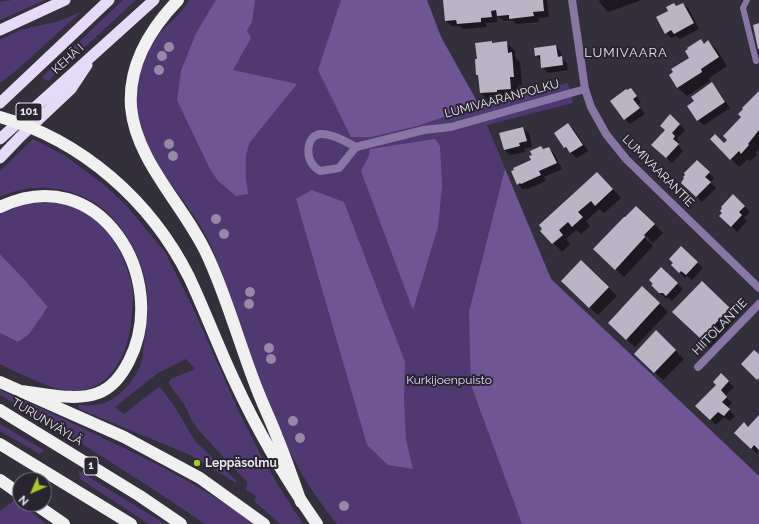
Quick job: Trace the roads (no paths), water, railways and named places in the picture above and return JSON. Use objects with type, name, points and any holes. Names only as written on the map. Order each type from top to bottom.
[{"type":"highway","points":[[0,30],[65,0]]},
{"type":"highway","name":"KEHÄ I","points":[[0,103],[109,0]]},
{"type":"highway","name":"KEHÄ I","points":[[0,139],[154,0]]},
{"type":"highway","points":[[178,0],[159,20],[149,36],[134,72],[131,88],[131,107],[135,130],[145,154],[199,237],[210,260],[257,390],[302,502]]},
{"type":"highway","points":[[0,158],[71,89],[97,51]]},
{"type":"highway","points":[[0,117],[48,135],[76,150],[104,171],[131,196],[152,220],[172,248],[188,276],[234,380],[276,463],[317,524]]},
{"type":"highway","points":[[0,207],[21,199],[37,196],[52,196],[73,201],[91,208],[113,227],[128,253],[136,274],[140,295],[139,329],[132,355],[117,379],[108,387],[98,393],[75,398],[20,391]]},
{"type":"highway","points":[[0,382],[124,437],[200,478],[264,524]]},
{"type":"highway","name":"TURUNVÄYLÄ","points":[[0,410],[140,496],[181,524]]},
{"type":"highway","name":"1","points":[[0,444],[131,524]]},
{"type":"highway","points":[[0,480],[12,488]]},
{"type":"highway","points":[[47,512],[64,524]]},
{"type":"street","name":"LUMIVAARANTIE","points":[[572,0],[585,89],[591,107],[606,134],[616,148],[759,288]]},
{"type":"street","name":"LUMIVAARANPOLKU","points":[[356,147],[424,130],[451,128],[585,89]]},
{"type":"street","points":[[320,134],[339,138],[356,147],[339,168],[320,171],[313,166],[309,158],[308,147],[312,138],[320,134]]},
{"type":"street","name":"HIITOLANTIE","points":[[698,367],[759,304]]},
{"type":"lane","points":[[747,0],[743,8],[756,61]]},
{"type":"place","name":"Leppäsolmu","points":[[197,463]]},
{"type":"district","name":"LUMIVAARA","points":[[626,53]]},
{"type":"park label","name":"Kurkijoenpuisto","points":[[449,380]]}]
